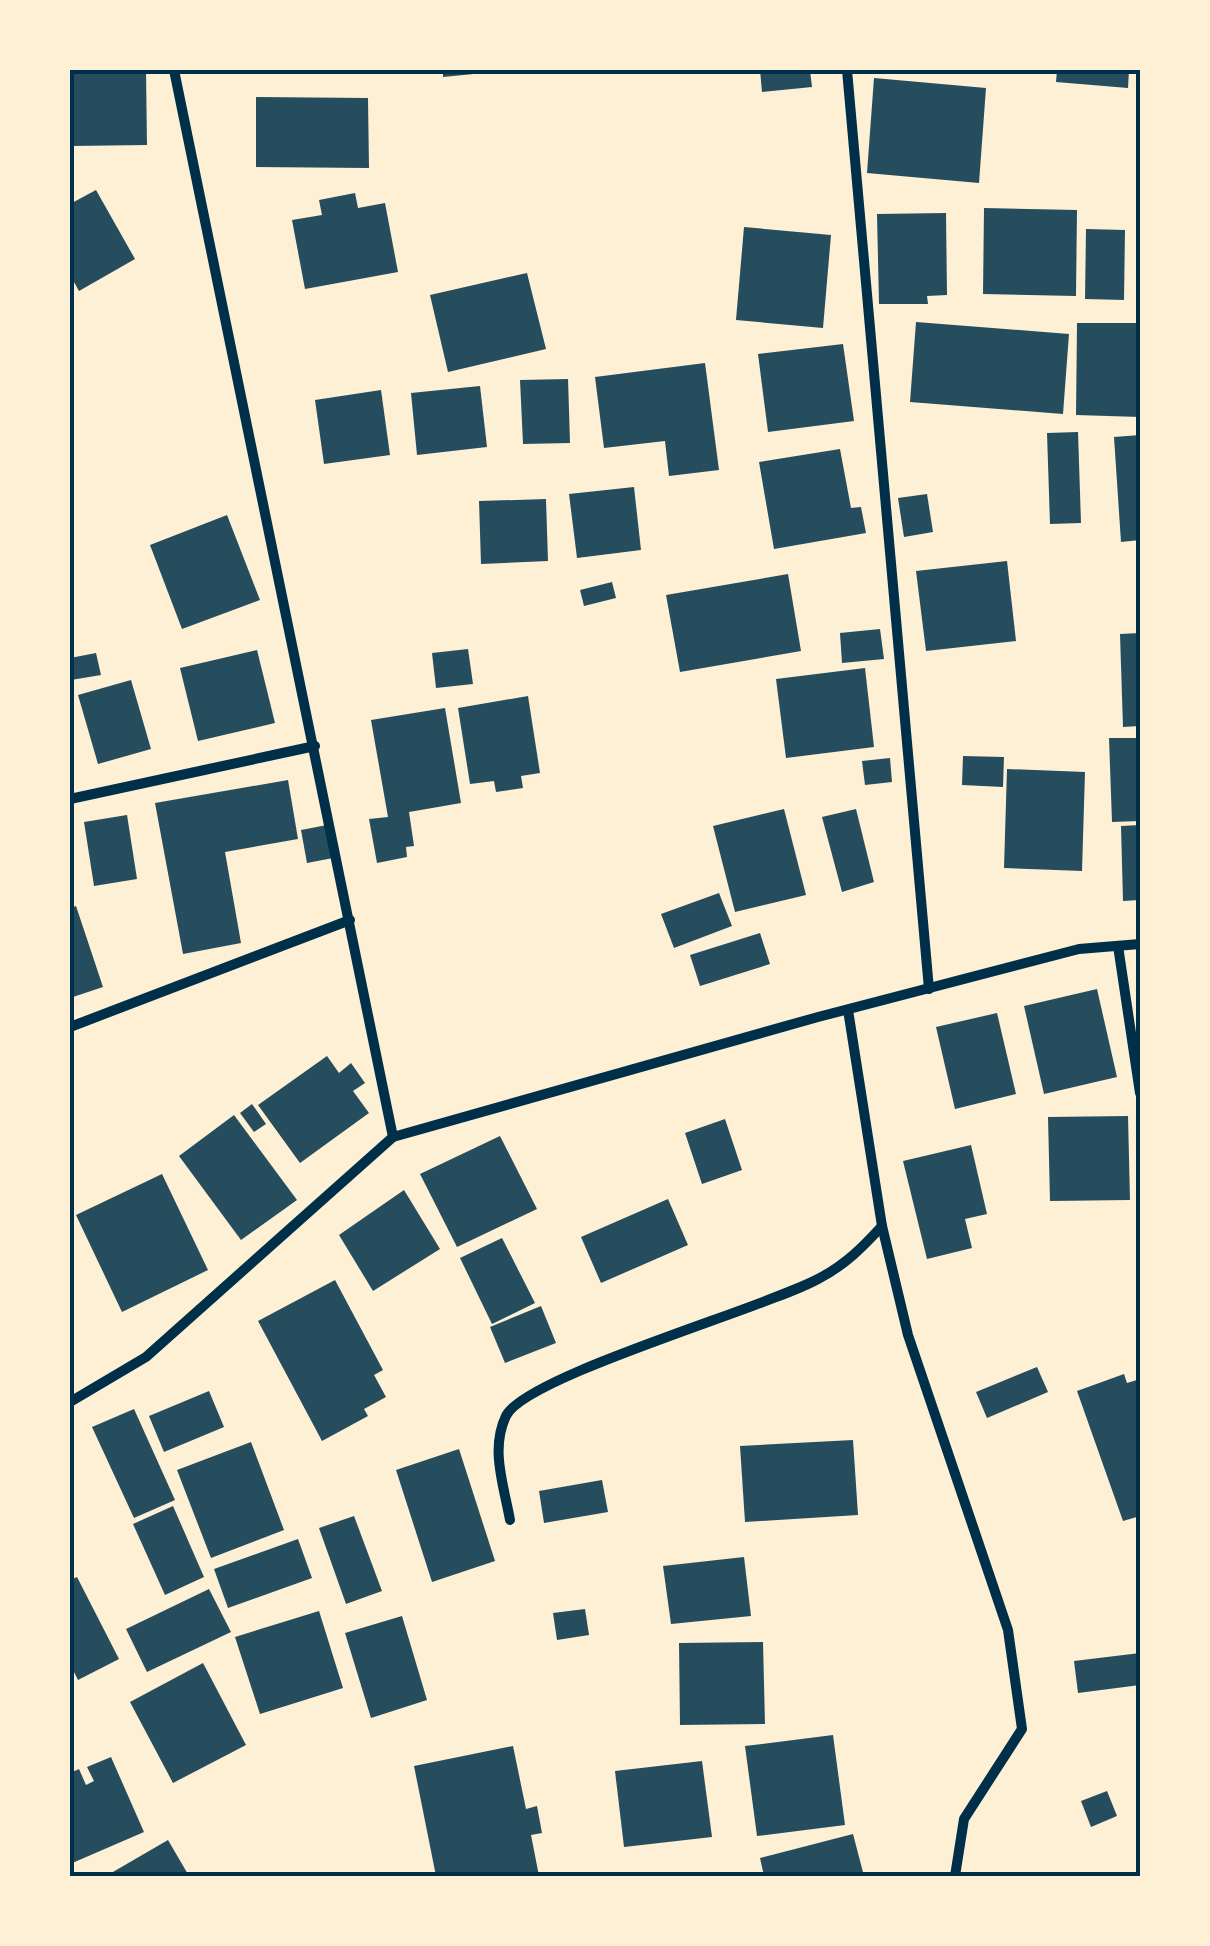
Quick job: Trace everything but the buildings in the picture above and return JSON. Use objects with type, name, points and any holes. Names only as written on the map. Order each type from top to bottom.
[{"type":"street","points":[[174,70],[393,1137]]},
{"type":"street","points":[[846,70],[929,989]]},
{"type":"street","points":[[70,800],[315,746]]},
{"type":"street","points":[[70,1028],[350,920]]},
{"type":"street","points":[[70,1402],[146,1357],[393,1137],[1079,949],[1140,944]]},
{"type":"street","points":[[1118,946],[1140,1092]]},
{"type":"street","points":[[848,1010],[882,1226],[908,1335],[1008,1630],[1022,1729],[964,1819],[955,1876]]},
{"type":"street","points":[[510,1520],[496,1443],[508,1411],[542,1389],[604,1362],[816,1280],[852,1259],[882,1226]]}]
